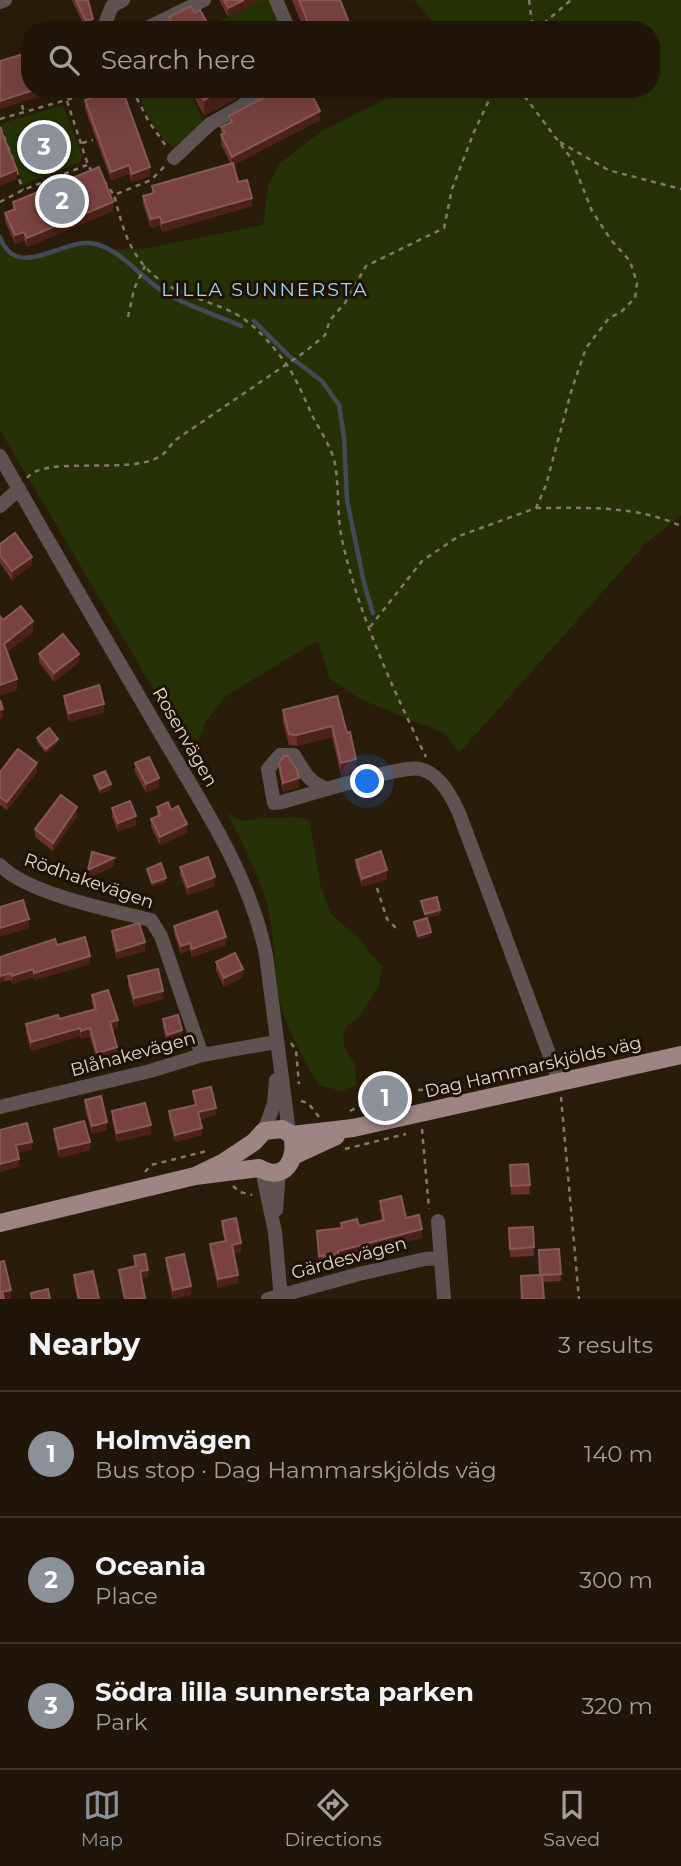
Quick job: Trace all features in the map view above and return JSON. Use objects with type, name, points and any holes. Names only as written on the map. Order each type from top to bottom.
[{"type":"main road","name":"Dag Hammarskjölds väg","points":[[259,1137],[282,1129],[290,1134],[324,1132],[350,1121],[560,1089],[681,1055]]},
{"type":"main road","name":"Dag Hammarskjölds väg","points":[[267,1170],[286,1168],[295,1155],[350,1121]]},
{"type":"main road","points":[[290,1134],[295,1155]]},
{"type":"main road","points":[[259,1137],[253,1155],[267,1170]]},
{"type":"main road","points":[[195,1176],[225,1162],[259,1137]]},
{"type":"main road","points":[[0,1223],[195,1176],[267,1170]]},
{"type":"street","points":[[161,21],[204,0]]},
{"type":"street","points":[[276,0],[285,21]]},
{"type":"street","points":[[106,21],[114,2]]},
{"type":"street","points":[[174,158],[211,124],[242,106],[249,98]]},
{"type":"street","name":"Rosenvägen","points":[[0,456],[243,880],[261,929],[290,1134]]},
{"type":"street","points":[[0,506],[19,489]]},
{"type":"street","points":[[328,789],[405,768],[419,768],[429,773],[448,792],[459,813],[560,1089]]},
{"type":"street","name":"Rödhakevägen","points":[[1,867],[37,887],[91,905],[151,920],[161,936],[202,1055]]},
{"type":"street","name":"Blåhakevägen","points":[[0,1107],[202,1055],[276,1042]]},
{"type":"street","name":"Rosenvägen","points":[[259,1137],[274,1104],[278,1058]]},
{"type":"street","points":[[267,1170],[267,1194],[275,1232]]},
{"type":"street","points":[[267,1170],[275,1232],[276,1298]]},
{"type":"street","points":[[438,1221],[444,1299]]},
{"type":"street","name":"Gärdesvägen","points":[[276,1298],[345,1277],[440,1258]]},
{"type":"path","points":[[529,0],[532,21]]},
{"type":"path","points":[[545,21],[571,0]]},
{"type":"path","points":[[0,119],[76,98]]},
{"type":"path","points":[[114,195],[150,180],[174,158],[149,122],[137,98]]},
{"type":"path","points":[[19,489],[30,473],[48,467],[144,464],[162,455],[174,440],[306,351],[325,334],[330,320],[345,303],[366,266],[444,228],[452,189],[474,132],[491,98]]},
{"type":"path","points":[[526,98],[571,158],[592,211],[611,240],[630,261],[637,283],[635,298],[621,312],[609,318],[586,348],[546,485],[536,508]]},
{"type":"path","points":[[67,101],[88,165],[114,195],[123,229],[137,257],[165,284],[235,314],[257,331],[285,363],[327,442],[336,468],[338,517],[343,543],[370,627],[398,698],[427,758]]},
{"type":"path","points":[[22,105],[24,113]]},
{"type":"path","points":[[0,127],[23,190]]},
{"type":"path","points":[[82,143],[93,139]]},
{"type":"path","points":[[558,141],[608,170],[681,189]]},
{"type":"path","points":[[0,202],[23,190],[88,165]]},
{"type":"path","points":[[52,179],[55,188]]},
{"type":"path","points":[[128,317],[134,289],[145,266]]},
{"type":"path","points":[[370,627],[422,561],[459,536],[536,508],[608,509],[643,513],[662,517],[681,526]]},
{"type":"path","points":[[377,888],[387,919],[396,928]]},
{"type":"path","points":[[560,1089],[579,1299]]},
{"type":"path","points":[[350,1121],[366,1102],[379,1099]]},
{"type":"path","points":[[285,1103],[300,1101],[308,1104],[317,1113],[324,1132]]},
{"type":"path","points":[[422,1129],[428,1207],[431,1215],[438,1221]]},
{"type":"path","points":[[228,1173],[230,1182],[240,1192],[257,1196],[267,1194]]},
{"type":"green space","points":[[260,0],[271,0],[280,21],[220,21]]},
{"type":"green space","points":[[414,0],[681,0],[681,515],[647,542],[459,753],[444,733],[362,700],[329,678],[318,640],[226,696],[206,721],[199,740],[182,737],[0,430],[0,237],[9,250],[19,257],[36,258],[65,246],[82,243],[93,243],[108,249],[143,249],[263,225],[268,187],[279,164],[322,131],[387,98],[660,98],[660,21],[432,21]]},
{"type":"green space","points":[[140,98],[192,98],[204,122],[174,147],[161,136]]},
{"type":"green space","points":[[63,105],[82,156],[80,162],[23,185],[0,124]]},
{"type":"green space","points":[[227,813],[242,821],[302,817],[310,824],[321,888],[331,914],[359,939],[382,967],[378,988],[359,1017],[347,1026],[343,1038],[344,1047],[355,1065],[356,1085],[341,1091],[319,1085],[295,1042],[279,997],[266,901],[254,867]]},
{"type":"building","points":[[76,0],[88,0],[93,19],[86,21]]},
{"type":"building","points":[[224,0],[244,0],[228,8]]},
{"type":"building","points":[[299,0],[340,0],[348,21],[307,21]]},
{"type":"building","points":[[191,6],[195,13],[200,10],[206,21],[171,21],[169,17]]},
{"type":"building","points":[[21,55],[21,94],[0,101],[0,61]]},
{"type":"building","points":[[125,98],[150,167],[132,174],[129,165],[111,172],[85,100]]},
{"type":"building","points":[[263,98],[314,98],[320,111],[232,157],[221,135],[225,133],[221,127],[232,122],[229,116]]},
{"type":"building","points":[[0,128],[17,170],[0,177]]},
{"type":"building","points":[[233,163],[238,182],[247,180],[252,198],[162,223],[160,217],[151,219],[143,196],[154,193],[152,186]]},
{"type":"building","points":[[99,167],[113,202],[27,238],[24,232],[15,235],[5,213],[15,209],[13,202]]},
{"type":"building","points":[[15,533],[32,557],[12,571],[0,555],[0,544]]},
{"type":"building","points":[[21,606],[33,621],[4,644],[17,679],[0,685],[0,616],[3,620]]},
{"type":"building","points":[[63,634],[79,654],[54,673],[39,654]]},
{"type":"building","points":[[99,685],[104,704],[69,713],[64,696]]},
{"type":"building","points":[[337,696],[356,759],[341,763],[332,726],[297,735],[289,734],[283,710]]},
{"type":"building","points":[[49,728],[58,739],[46,749],[37,738]]},
{"type":"building","points":[[18,749],[37,763],[7,802],[0,797],[0,772]]},
{"type":"building","points":[[284,756],[288,756],[299,778],[283,783],[279,763]]},
{"type":"building","points":[[149,757],[159,778],[146,784],[135,763]]},
{"type":"building","points":[[105,771],[111,784],[100,789],[94,776]]},
{"type":"building","points":[[61,795],[77,807],[53,843],[35,829]]},
{"type":"building","points":[[130,801],[136,816],[118,823],[112,808]]},
{"type":"building","points":[[168,802],[171,810],[178,806],[187,824],[160,837],[151,819],[160,815],[157,807]]},
{"type":"building","points":[[381,851],[387,870],[362,879],[356,860]]},
{"type":"building","points":[[92,852],[114,858],[88,870]]},
{"type":"building","points":[[208,857],[215,877],[188,887],[180,867]]},
{"type":"building","points":[[161,863],[166,878],[152,883],[147,869]]},
{"type":"building","points":[[437,897],[440,910],[425,914],[421,901]]},
{"type":"building","points":[[23,900],[29,919],[0,928],[0,907]]},
{"type":"building","points":[[217,911],[226,937],[192,949],[190,943],[181,946],[174,926]]},
{"type":"building","points":[[427,918],[431,932],[418,936],[414,922]]},
{"type":"building","points":[[139,923],[145,942],[117,951],[112,931]]},
{"type":"building","points":[[85,937],[90,956],[34,973],[33,969],[12,976],[11,973],[0,976],[0,957],[55,939],[57,945]]},
{"type":"building","points":[[235,953],[243,969],[224,978],[216,962]]},
{"type":"building","points":[[158,969],[163,991],[134,998],[128,976]]},
{"type":"building","points":[[108,990],[118,1020],[110,1022],[117,1047],[97,1053],[90,1028],[81,1031],[80,1028],[31,1042],[26,1024],[96,1009],[92,995]]},
{"type":"building","points":[[178,1015],[182,1030],[167,1035],[163,1019]]},
{"type":"building","points":[[211,1087],[216,1108],[198,1112],[202,1128],[175,1135],[169,1111],[196,1105],[193,1091]]},
{"type":"building","points":[[101,1096],[107,1122],[92,1126],[85,1100]]},
{"type":"building","points":[[145,1103],[151,1125],[117,1133],[112,1111]]},
{"type":"building","points":[[84,1121],[90,1142],[59,1149],[54,1129]]},
{"type":"building","points":[[27,1123],[32,1142],[16,1145],[19,1159],[0,1164],[0,1130]]},
{"type":"building","points":[[528,1164],[530,1185],[511,1186],[510,1165]]},
{"type":"building","points":[[401,1196],[406,1218],[419,1215],[422,1229],[338,1251],[338,1255],[319,1256],[317,1231],[342,1228],[341,1223],[357,1219],[359,1226],[384,1220],[380,1201]]},
{"type":"building","points":[[236,1218],[241,1243],[232,1245],[238,1275],[218,1279],[210,1244],[226,1241],[222,1221]]},
{"type":"building","points":[[533,1227],[534,1247],[510,1249],[509,1228]]},
{"type":"building","points":[[559,1249],[561,1274],[542,1275],[544,1299],[522,1299],[521,1276],[540,1275],[539,1250]]},
{"type":"building","points":[[145,1254],[148,1270],[140,1271],[145,1298],[125,1299],[119,1270],[136,1266],[134,1256]]},
{"type":"building","points":[[184,1254],[191,1286],[173,1290],[166,1258]]},
{"type":"building","points":[[4,1261],[11,1290],[2,1292],[4,1299],[0,1299],[0,1262]]},
{"type":"building","points":[[93,1271],[99,1299],[79,1299],[74,1275]]},
{"type":"building","points":[[48,1289],[50,1299],[32,1299],[31,1293]]},
{"type":"waterway","points":[[0,237],[8,250],[18,257],[43,255],[84,243],[105,247],[166,293],[241,326]]},
{"type":"waterway","points":[[254,321],[289,356],[322,381],[339,405],[344,437],[347,500],[373,613]]},
{"type":"place","name":"Södra lilla sunnersta parken","points":[[44,147]]},
{"type":"place","name":"Oceania","points":[[62,201]]},
{"type":"place","name":"Holmvägen","points":[[385,1098]]},
{"type":"district","name":"LILLA SUNNERSTA","points":[[265,289]]}]
